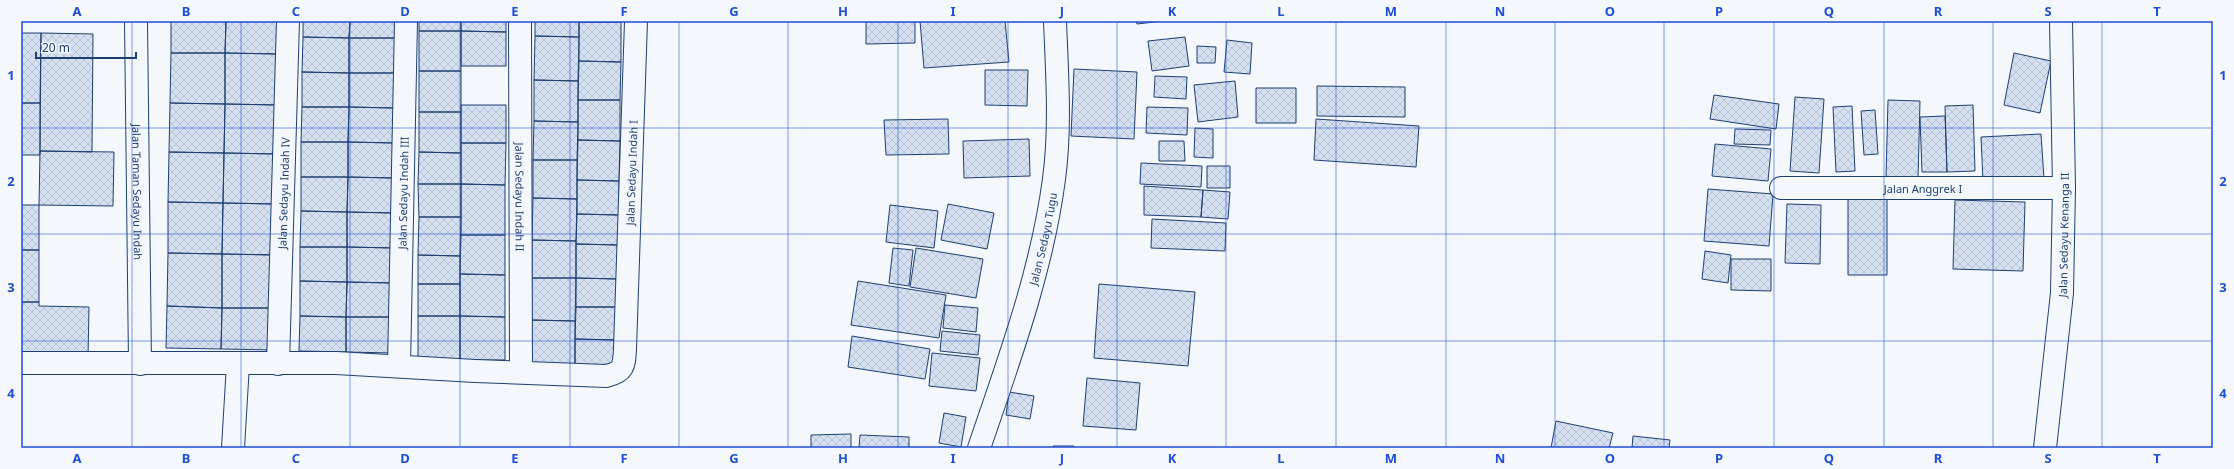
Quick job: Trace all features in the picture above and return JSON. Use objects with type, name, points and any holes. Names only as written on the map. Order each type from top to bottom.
[{"type":"street","name":"Jalan Taman Sedayu Indah","points":[[136,21],[140,364]]},
{"type":"street","name":"Jalan Sedayu Indah IV","points":[[278,364],[288,21]]},
{"type":"street","name":"Jalan Sedayu Indah III","points":[[399,366],[406,21]]},
{"type":"street","name":"Jalan Sedayu Indah II","points":[[520,21],[521,372]]},
{"type":"street","name":"Jalan Sedayu Indah I","points":[[21,363],[336,363],[606,376],[619,372],[623,366],[626,325],[636,21]]},
{"type":"street","name":"Jalan Sedayu Tugu","points":[[979,448],[1011,353],[1047,229],[1054,177],[1058,130],[1055,21]]},
{"type":"street","name":"Jalan Sedayu Kenanga II","points":[[2045,448],[2062,293],[2064,188],[2061,21]]},
{"type":"street","name":"Jalan Anggrek I","points":[[1781,188],[2064,188]]},
{"type":"street","points":[[233,448],[238,364]]},
{"type":"building","points":[[171,21],[226,21],[225,53],[171,53]]},
{"type":"building","points":[[226,21],[279,21],[278,54],[225,53]]},
{"type":"building","points":[[303,21],[350,21],[349,38],[303,37]]},
{"type":"building","points":[[350,21],[396,21],[396,38],[349,38]]},
{"type":"building","points":[[419,21],[461,21],[461,31],[419,31]]},
{"type":"building","points":[[461,21],[506,21],[506,32],[461,31]]},
{"type":"building","points":[[535,21],[579,21],[579,37],[535,36]]},
{"type":"building","points":[[621,21],[621,22],[579,22]]},
{"type":"building","points":[[866,21],[915,21],[915,43],[866,44]]},
{"type":"building","points":[[920,21],[1005,21],[1009,62],[924,68]]},
{"type":"building","points":[[1136,21],[1163,21],[1137,24]]},
{"type":"building","points":[[579,22],[621,22],[621,62],[579,61]]},
{"type":"building","points":[[419,31],[461,31],[461,71],[419,71]]},
{"type":"building","points":[[461,31],[506,32],[506,66],[461,66]]},
{"type":"building","points":[[21,33],[41,33],[40,103],[21,103]]},
{"type":"building","points":[[41,33],[93,34],[92,152],[40,151]]},
{"type":"building","points":[[535,36],[579,37],[578,81],[534,80]]},
{"type":"building","points":[[303,37],[349,38],[349,73],[302,72]]},
{"type":"building","points":[[1185,37],[1189,66],[1152,71],[1148,41]]},
{"type":"building","points":[[349,38],[396,38],[396,73],[349,73]]},
{"type":"building","points":[[1227,40],[1252,43],[1250,74],[1224,72]]},
{"type":"building","points":[[1197,46],[1216,47],[1215,63],[1197,63]]},
{"type":"building","points":[[171,53],[225,53],[225,104],[170,103]]},
{"type":"building","points":[[225,53],[278,54],[278,105],[225,104]]},
{"type":"building","points":[[2014,53],[2051,61],[2040,113],[2004,105]]},
{"type":"building","points":[[579,61],[621,62],[620,100],[578,100]]},
{"type":"building","points":[[1074,69],[1137,72],[1134,139],[1071,136]]},
{"type":"building","points":[[985,70],[1028,70],[1027,106],[985,105]]},
{"type":"building","points":[[419,71],[461,71],[461,112],[419,112]]},
{"type":"building","points":[[302,72],[349,73],[349,107],[302,107]]},
{"type":"building","points":[[349,73],[396,73],[395,108],[349,107]]},
{"type":"building","points":[[1155,76],[1187,77],[1186,99],[1154,97]]},
{"type":"building","points":[[534,80],[578,81],[578,122],[534,121]]},
{"type":"building","points":[[1235,81],[1238,117],[1198,122],[1194,85]]},
{"type":"building","points":[[1317,86],[1405,87],[1405,117],[1317,116]]},
{"type":"building","points":[[1256,88],[1296,88],[1296,123],[1256,123]]},
{"type":"building","points":[[1714,95],[1779,104],[1776,129],[1710,119]]},
{"type":"building","points":[[1795,97],[1824,99],[1819,173],[1790,171]]},
{"type":"building","points":[[578,100],[620,100],[620,141],[578,140]]},
{"type":"building","points":[[1888,100],[1920,101],[1918,179],[1886,178]]},
{"type":"building","points":[[21,103],[40,103],[40,155],[21,155]]},
{"type":"building","points":[[170,103],[225,104],[224,153],[169,152]]},
{"type":"building","points":[[225,104],[278,105],[277,154],[224,153]]},
{"type":"building","points":[[461,105],[506,105],[506,143],[461,143]]},
{"type":"building","points":[[1973,105],[1975,171],[1947,172],[1945,106]]},
{"type":"building","points":[[1852,106],[1855,171],[1836,172],[1833,107]]},
{"type":"building","points":[[302,107],[349,107],[348,142],[301,142]]},
{"type":"building","points":[[349,107],[395,108],[395,143],[348,142]]},
{"type":"building","points":[[1147,107],[1188,108],[1187,135],[1146,133]]},
{"type":"building","points":[[1875,110],[1878,154],[1864,155],[1861,111]]},
{"type":"building","points":[[419,112],[461,112],[461,153],[419,152]]},
{"type":"building","points":[[1945,116],[1947,172],[1922,172],[1920,117]]},
{"type":"building","points":[[948,119],[949,154],[886,155],[884,120]]},
{"type":"building","points":[[1316,119],[1419,126],[1416,167],[1314,160]]},
{"type":"building","points":[[534,121],[578,122],[577,160],[533,160]]},
{"type":"building","points":[[1195,128],[1213,129],[1213,158],[1194,157]]},
{"type":"building","points":[[1735,129],[1771,130],[1770,145],[1734,144]]},
{"type":"building","points":[[2041,134],[2044,179],[1983,181],[1981,137]]},
{"type":"building","points":[[1029,139],[1030,176],[964,178],[963,141]]},
{"type":"building","points":[[578,140],[620,141],[619,181],[577,180]]},
{"type":"building","points":[[1159,141],[1184,141],[1185,161],[1159,161]]},
{"type":"building","points":[[301,142],[348,142],[348,177],[301,177]]},
{"type":"building","points":[[348,142],[395,143],[394,178],[348,177]]},
{"type":"building","points":[[461,143],[506,143],[505,185],[461,184]]},
{"type":"building","points":[[1715,144],[1771,149],[1768,181],[1712,176]]},
{"type":"building","points":[[40,151],[114,152],[113,206],[39,205]]},
{"type":"building","points":[[169,152],[224,153],[223,203],[168,202]]},
{"type":"building","points":[[419,152],[461,153],[461,184],[418,184]]},
{"type":"building","points":[[224,153],[277,154],[276,204],[223,203]]},
{"type":"building","points":[[533,160],[577,160],[577,199],[533,198]]},
{"type":"building","points":[[1141,163],[1202,166],[1201,187],[1140,184]]},
{"type":"building","points":[[1207,166],[1230,166],[1230,188],[1207,188]]},
{"type":"building","points":[[301,177],[348,177],[347,212],[301,211]]},
{"type":"building","points":[[348,177],[394,178],[394,213],[347,212]]},
{"type":"building","points":[[577,180],[619,181],[619,215],[577,214]]},
{"type":"building","points":[[418,184],[461,184],[461,217],[419,217]]},
{"type":"building","points":[[461,184],[505,185],[505,235],[461,235]]},
{"type":"building","points":[[1144,186],[1203,190],[1201,217],[1144,215]]},
{"type":"building","points":[[1708,189],[1773,194],[1769,246],[1704,241]]},
{"type":"building","points":[[1203,190],[1230,192],[1228,219],[1201,217]]},
{"type":"building","points":[[1848,194],[1887,195],[1887,275],[1848,275]]},
{"type":"building","points":[[533,198],[577,199],[576,241],[532,240]]},
{"type":"building","points":[[1955,200],[2025,202],[2023,271],[1953,269]]},
{"type":"building","points":[[168,202],[223,203],[222,254],[168,253]]},
{"type":"building","points":[[223,203],[276,204],[275,255],[222,254]]},
{"type":"building","points":[[948,204],[994,213],[987,249],[941,240]]},
{"type":"building","points":[[1787,204],[1821,205],[1820,264],[1785,263]]},
{"type":"building","points":[[21,205],[39,205],[39,250],[21,250]]},
{"type":"building","points":[[890,205],[938,211],[934,248],[886,242]]},
{"type":"building","points":[[301,211],[347,212],[347,247],[300,247]]},
{"type":"building","points":[[347,212],[394,213],[394,248],[347,247]]},
{"type":"building","points":[[577,214],[619,215],[619,245],[576,244]]},
{"type":"building","points":[[419,217],[461,217],[460,256],[418,255]]},
{"type":"building","points":[[1152,219],[1226,223],[1225,251],[1151,248]]},
{"type":"building","points":[[461,235],[505,235],[505,275],[460,274]]},
{"type":"building","points":[[532,240],[576,241],[576,278],[532,278]]},
{"type":"building","points":[[576,244],[619,245],[618,279],[576,278]]},
{"type":"building","points":[[300,247],[347,247],[347,282],[300,281]]},
{"type":"building","points":[[347,247],[394,248],[393,283],[347,282]]},
{"type":"building","points":[[893,248],[913,250],[909,286],[889,283]]},
{"type":"building","points":[[916,248],[983,259],[976,298],[910,287]]},
{"type":"building","points":[[21,250],[39,250],[39,302],[21,302]]},
{"type":"building","points":[[1705,251],[1731,255],[1728,283],[1702,279]]},
{"type":"building","points":[[168,253],[222,254],[222,308],[167,306]]},
{"type":"building","points":[[222,254],[275,255],[275,308],[222,308]]},
{"type":"building","points":[[418,255],[460,256],[460,284],[418,284]]},
{"type":"building","points":[[1731,259],[1771,259],[1771,291],[1731,290]]},
{"type":"building","points":[[460,274],[505,275],[505,317],[460,316]]},
{"type":"building","points":[[532,278],[576,278],[575,321],[531,320]]},
{"type":"building","points":[[576,278],[618,279],[618,307],[576,307]]},
{"type":"building","points":[[300,281],[347,282],[346,317],[300,316]]},
{"type":"building","points":[[858,281],[946,295],[939,338],[851,325]]},
{"type":"building","points":[[347,282],[393,283],[393,317],[346,317]]},
{"type":"building","points":[[418,284],[460,284],[460,316],[418,316]]},
{"type":"building","points":[[1099,284],[1195,292],[1188,366],[1094,358]]},
{"type":"building","points":[[21,302],[39,302],[39,306],[89,307],[88,357],[21,356]]},
{"type":"building","points":[[945,305],[978,308],[976,332],[943,328]]},
{"type":"building","points":[[167,306],[222,308],[221,349],[166,348]]},
{"type":"building","points":[[576,307],[618,307],[617,340],[575,339]]},
{"type":"building","points":[[222,308],[275,308],[274,350],[221,349]]},
{"type":"building","points":[[300,316],[346,317],[346,352],[299,351]]},
{"type":"building","points":[[418,316],[460,316],[460,360],[418,359]]},
{"type":"building","points":[[460,316],[505,317],[505,360],[460,360]]},
{"type":"building","points":[[346,317],[393,317],[393,353],[346,352]]},
{"type":"building","points":[[531,320],[575,321],[575,364],[531,363]]},
{"type":"building","points":[[942,331],[980,335],[978,355],[940,351]]},
{"type":"building","points":[[852,336],[930,349],[925,379],[848,367]]},
{"type":"building","points":[[575,339],[617,340],[617,368],[575,368]]},
{"type":"building","points":[[932,353],[980,358],[976,391],[929,386]]},
{"type":"building","points":[[1087,378],[1140,383],[1136,430],[1083,426]]},
{"type":"building","points":[[1009,392],[1034,396],[1030,419],[1006,415]]},
{"type":"building","points":[[944,413],[966,417],[961,447],[939,443]]},
{"type":"building","points":[[1556,421],[1613,433],[1609,448],[1551,448]]},
{"type":"building","points":[[851,434],[851,448],[811,448],[811,435]]},
{"type":"building","points":[[860,435],[909,437],[909,448],[859,448]]},
{"type":"building","points":[[1633,436],[1670,440],[1669,448],[1632,448]]},
{"type":"building","points":[[1053,446],[1074,446],[1074,448],[1053,448]]}]
